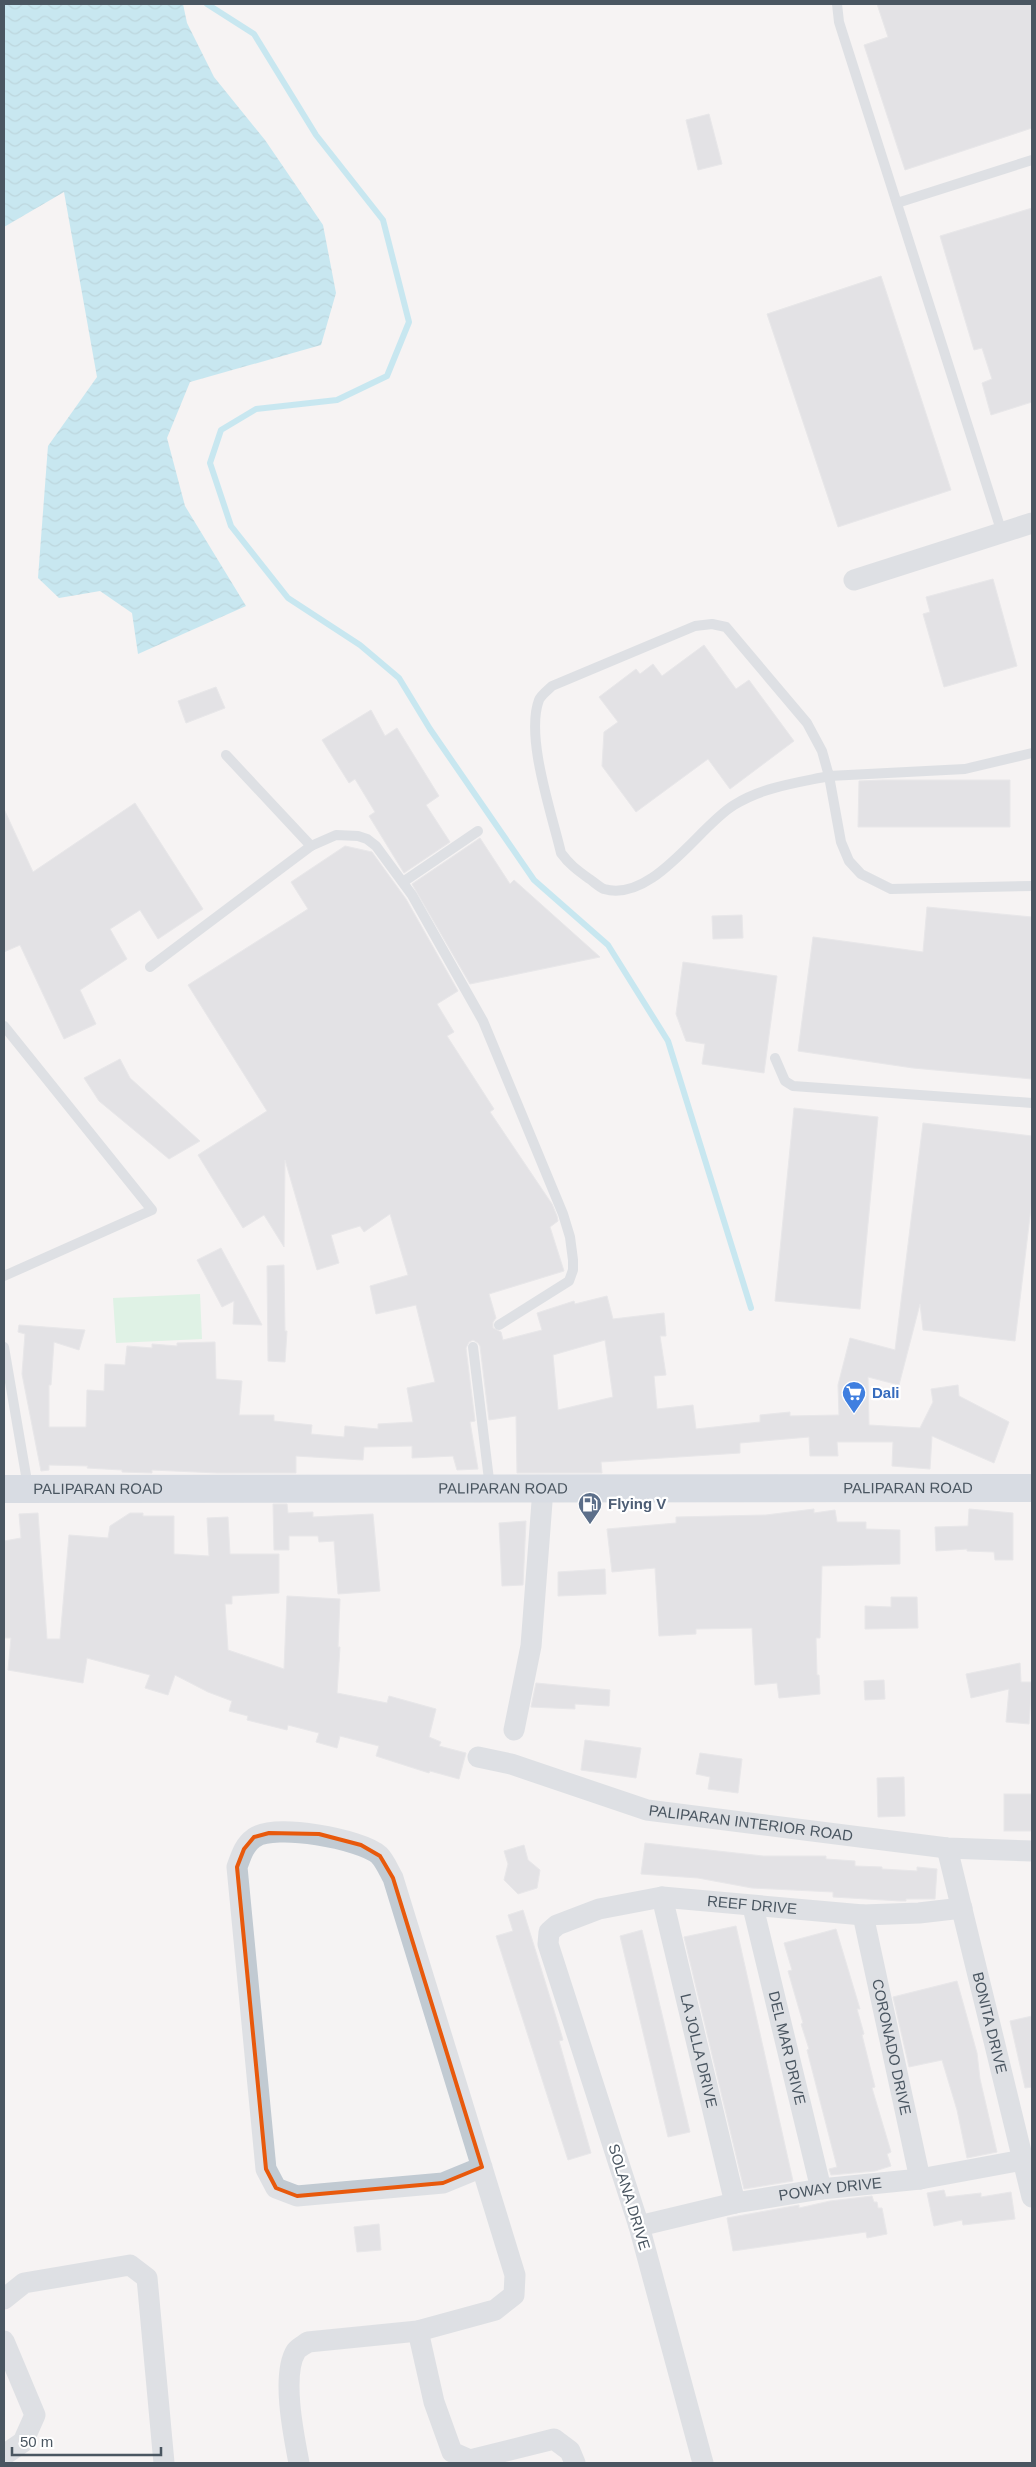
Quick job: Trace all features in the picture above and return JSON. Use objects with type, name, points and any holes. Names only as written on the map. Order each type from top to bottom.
[{"type":"main road","name":"PALIPARAN ROAD","points":[[16,1489],[1032,1488]]},
{"type":"street","points":[[854,580],[1032,523]]},
{"type":"street","points":[[514,1730],[531,1646],[543,1488]]},
{"type":"street","name":"PALIPARAN INTERIOR ROAD","points":[[478,1757],[510,1764],[647,1810],[947,1848],[1032,1851]]},
{"type":"street","points":[[299,2463],[290,2417],[290,2368],[296,2350],[308,2342],[418,2331],[495,2310],[514,2295],[515,2275],[482,2166],[393,1878],[380,1856],[361,1844],[319,1834],[269,1833],[254,1837],[244,1849],[237,1867],[266,2169],[276,2188],[297,2196],[443,2183],[482,2166]]},
{"type":"street","name":"BONITA DRIVE","points":[[947,1848],[1032,2197]]},
{"type":"street","name":"REEF DRIVE","points":[[549,1932],[557,1925],[599,1909],[662,1897],[863,1915],[919,1913],[962,1908]]},
{"type":"street","name":"LA JOLLA DRIVE","points":[[662,1897],[735,2203]]},
{"type":"street","name":"DEL MAR DRIVE","points":[[753,1906],[821,2189]]},
{"type":"street","name":"CORONADO DRIVE","points":[[863,1915],[920,2179]]},
{"type":"street","name":"SOLANA DRIVE","points":[[549,1932],[548,1944],[639,2226],[703,2463]]},
{"type":"street","name":"POWAY DRIVE","points":[[639,2226],[735,2203],[821,2189],[920,2179],[1024,2160]]},
{"type":"street","points":[[4,2299],[24,2283],[130,2265],[147,2278],[164,2463]]},
{"type":"street","points":[[418,2331],[434,2402],[452,2452],[470,2460],[554,2439],[570,2451],[575,2463]]},
{"type":"street","points":[[4,2341],[35,2415],[23,2442],[4,2454]]},
{"type":"lane","points":[[837,4],[839,22],[1002,533]]},
{"type":"lane","points":[[896,203],[1032,160]]},
{"type":"lane","points":[[1032,753],[966,769],[829,776],[764,789],[733,805],[673,863],[641,884],[621,890],[603,889],[569,865],[561,853],[539,762],[534,724],[539,698],[552,686],[695,626],[712,624],[726,627],[807,723],[822,751],[829,776],[841,842],[849,860],[861,874],[891,889],[1032,886]]},
{"type":"lane","points":[[226,755],[311,846]]},
{"type":"lane","points":[[403,882],[478,831]]},
{"type":"lane","points":[[150,967],[311,846],[336,835],[358,836],[367,839],[376,846],[403,882],[483,1021],[563,1214],[570,1237],[573,1270],[569,1281],[499,1325]]},
{"type":"lane","points":[[4,1026],[152,1210],[4,1276]]},
{"type":"lane","points":[[775,1058],[785,1081],[792,1086],[1032,1104]]},
{"type":"lane","points":[[4,1347],[16,1489]]},
{"type":"lane","points":[[473,1347],[490,1489]]},
{"type":"highlighted area","points":[[269,1833],[319,1834],[361,1845],[380,1856],[393,1878],[482,2167],[443,2183],[297,2196],[276,2188],[266,2169],[237,1867],[244,1849],[254,1837]]},
{"type":"green space","points":[[200,1294],[202,1339],[116,1343],[113,1298]]},
{"type":"water","points":[[4,4],[183,4],[187,23],[214,77],[265,140],[323,225],[336,293],[321,345],[190,382],[167,438],[185,506],[246,606],[138,654],[132,613],[100,591],[59,598],[38,578],[48,446],[97,377],[64,192],[4,227]]},
{"type":"building","points":[[877,4],[1032,4],[1032,128],[905,170],[864,45],[888,37]]},
{"type":"building","points":[[709,114],[722,164],[698,170],[686,120]]},
{"type":"building","points":[[1032,208],[1032,402],[991,415],[982,383],[992,379],[982,348],[974,350],[940,236]]},
{"type":"building","points":[[881,276],[951,490],[838,527],[767,314]]},
{"type":"building","points":[[993,579],[1017,666],[944,687],[923,614],[930,612],[926,597]]},
{"type":"building","points":[[704,645],[736,689],[749,680],[794,741],[730,789],[708,759],[636,812],[602,766],[604,732],[618,722],[599,697],[636,669],[640,674],[653,664],[662,676]]},
{"type":"building","points":[[216,687],[225,708],[186,723],[178,701]]},
{"type":"building","points":[[371,710],[385,736],[397,728],[439,796],[426,805],[450,842],[404,873],[369,816],[375,812],[355,779],[349,783],[322,740]]},
{"type":"building","points":[[1010,780],[1010,827],[858,827],[859,781]]},
{"type":"building","points":[[135,803],[203,909],[158,939],[140,910],[110,929],[127,959],[80,990],[96,1024],[64,1039],[20,945],[4,952],[4,809],[33,872]]},
{"type":"building","points":[[480,838],[510,884],[514,880],[600,957],[470,984],[412,884]]},
{"type":"building","points":[[345,846],[372,852],[406,899],[458,991],[437,1004],[454,1032],[447,1036],[494,1109],[490,1112],[552,1204],[558,1221],[550,1227],[564,1271],[489,1294],[496,1318],[493,1322],[493,1328],[501,1332],[503,1340],[542,1330],[537,1313],[574,1301],[575,1304],[607,1296],[613,1319],[664,1313],[666,1336],[660,1336],[666,1375],[654,1376],[657,1409],[693,1405],[696,1429],[760,1422],[760,1415],[790,1412],[790,1416],[839,1415],[838,1385],[850,1338],[895,1350],[923,1123],[1032,1136],[1032,1200],[1015,1341],[923,1330],[920,1304],[899,1385],[868,1377],[869,1425],[920,1428],[933,1402],[931,1389],[958,1385],[959,1396],[1009,1422],[994,1463],[932,1436],[930,1469],[892,1466],[893,1442],[837,1442],[838,1456],[810,1456],[809,1437],[740,1443],[740,1453],[601,1462],[602,1473],[517,1473],[516,1416],[489,1420],[480,1346],[473,1340],[469,1342],[466,1348],[475,1421],[470,1422],[478,1469],[457,1470],[453,1456],[412,1458],[412,1446],[364,1447],[363,1460],[296,1456],[296,1473],[218,1473],[152,1470],[152,1473],[122,1472],[122,1470],[87,1468],[88,1466],[49,1465],[49,1470],[41,1471],[22,1374],[25,1334],[18,1332],[19,1325],[85,1330],[79,1350],[54,1342],[51,1385],[49,1385],[49,1427],[86,1427],[87,1390],[104,1391],[105,1364],[125,1365],[127,1346],[152,1348],[152,1344],[177,1346],[177,1343],[215,1342],[216,1379],[242,1381],[239,1415],[274,1415],[274,1421],[312,1425],[311,1434],[344,1437],[345,1426],[378,1429],[378,1424],[413,1422],[407,1388],[435,1382],[416,1305],[376,1314],[370,1286],[408,1275],[390,1214],[364,1232],[360,1226],[331,1235],[339,1263],[317,1270],[285,1160],[284,1247],[264,1215],[243,1228],[198,1155],[267,1111],[188,985],[308,909],[291,882]],"holes":[[[605,1340],[613,1397],[558,1410],[553,1355]]]},
{"type":"building","points":[[927,907],[1032,917],[1032,1079],[913,1068],[798,1051],[813,937],[923,952]]},
{"type":"building","points":[[742,915],[743,938],[713,939],[712,916]]},
{"type":"building","points":[[683,962],[777,976],[764,1073],[702,1064],[705,1044],[686,1041],[676,1014]]},
{"type":"building","points":[[120,1059],[130,1078],[200,1141],[169,1159],[99,1101],[84,1078]]},
{"type":"building","points":[[794,1108],[878,1117],[860,1309],[775,1301]]},
{"type":"building","points":[[221,1248],[262,1325],[233,1324],[234,1301],[222,1307],[197,1260]]},
{"type":"building","points":[[284,1265],[285,1331],[287,1331],[285,1362],[268,1361],[267,1266]]},
{"type":"building","points":[[273,1504],[287,1504],[288,1513],[313,1512],[313,1517],[373,1514],[380,1591],[338,1594],[334,1541],[319,1542],[318,1536],[289,1536],[289,1550],[274,1550]]},
{"type":"building","points":[[814,1509],[814,1513],[835,1510],[837,1522],[866,1522],[866,1529],[900,1530],[900,1564],[822,1566],[820,1638],[816,1638],[817,1675],[819,1675],[820,1694],[779,1698],[777,1683],[755,1685],[752,1628],[696,1629],[696,1634],[659,1636],[655,1568],[612,1572],[607,1529],[676,1523],[676,1517],[766,1515]]},
{"type":"building","points":[[969,1509],[1013,1513],[1013,1560],[995,1560],[994,1552],[967,1551],[967,1549],[936,1551],[935,1527],[968,1526]]},
{"type":"building","points":[[38,1513],[47,1639],[60,1639],[69,1535],[108,1538],[110,1526],[130,1513],[143,1513],[143,1516],[174,1516],[174,1554],[209,1556],[207,1518],[228,1517],[230,1554],[279,1554],[279,1593],[232,1596],[232,1604],[225,1604],[228,1650],[284,1669],[287,1596],[340,1599],[338,1647],[340,1647],[337,1693],[387,1703],[389,1696],[436,1709],[429,1737],[441,1742],[439,1746],[466,1753],[459,1779],[430,1771],[429,1773],[376,1756],[379,1746],[340,1736],[337,1748],[316,1742],[319,1733],[288,1725],[287,1730],[247,1720],[248,1716],[229,1711],[232,1701],[208,1692],[175,1675],[168,1695],[145,1688],[150,1675],[87,1658],[83,1683],[8,1670],[11,1638],[4,1638],[4,1541],[21,1538],[19,1514]]},
{"type":"building","points":[[526,1521],[523,1585],[502,1586],[499,1523]]},
{"type":"building","points":[[605,1569],[606,1594],[558,1596],[558,1572]]},
{"type":"building","points":[[891,1597],[917,1597],[918,1628],[865,1629],[865,1606],[891,1607]]},
{"type":"building","points":[[1020,1663],[1021,1682],[1032,1682],[1029,1724],[1006,1722],[1009,1689],[971,1698],[966,1674]]},
{"type":"building","points":[[884,1680],[885,1699],[865,1700],[864,1681]]},
{"type":"building","points":[[536,1683],[610,1690],[609,1706],[575,1704],[575,1709],[531,1707]]},
{"type":"building","points":[[585,1740],[641,1748],[636,1778],[581,1770]]},
{"type":"building","points":[[700,1753],[742,1759],[738,1793],[708,1789],[710,1777],[696,1774]]},
{"type":"building","points":[[904,1777],[905,1816],[878,1817],[877,1778]]},
{"type":"building","points":[[1004,1794],[1032,1794],[1032,1831],[1004,1831]]},
{"type":"building","points":[[645,1843],[763,1856],[826,1856],[826,1859],[855,1861],[855,1866],[882,1867],[882,1869],[917,1871],[917,1867],[937,1869],[935,1899],[906,1899],[906,1901],[901,1901],[833,1897],[833,1892],[752,1888],[698,1878],[641,1874]]},
{"type":"building","points":[[524,1845],[528,1860],[540,1870],[537,1888],[518,1894],[504,1880],[508,1864],[504,1851]]},
{"type":"building","points":[[523,1910],[563,2040],[559,2041],[591,2153],[568,2160],[496,1936],[513,1931],[508,1915]]},
{"type":"building","points":[[736,1926],[793,2181],[744,2189],[684,1937]]},
{"type":"building","points":[[836,1929],[860,2009],[857,2009],[875,2087],[872,2088],[891,2152],[887,2154],[891,2166],[875,2171],[831,2175],[829,2169],[837,2167],[807,2050],[809,2049],[801,2024],[803,2023],[788,1971],[792,1970],[784,1943]]},
{"type":"building","points":[[642,1930],[690,2132],[668,2137],[620,1936]]},
{"type":"building","points":[[957,1981],[977,2053],[980,2079],[997,2152],[967,2158],[957,2110],[942,2060],[909,2067],[893,1997]]},
{"type":"building","points":[[1032,2016],[1032,2087],[1025,2088],[1010,2021]]},
{"type":"building","points":[[944,2190],[946,2197],[981,2193],[981,2197],[1011,2192],[1015,2219],[963,2225],[962,2220],[934,2226],[927,2193]]},
{"type":"building","points":[[872,2196],[874,2202],[877,2202],[878,2208],[882,2208],[887,2234],[867,2238],[866,2232],[733,2251],[727,2218],[799,2205],[799,2208],[830,2201]]},
{"type":"building","points":[[379,2224],[381,2250],[357,2252],[354,2227]]},
{"type":"waterway","points":[[207,4],[254,34],[316,135],[383,220],[409,322],[387,376],[337,400],[256,409],[221,430],[210,463],[231,526],[288,598],[360,645],[399,678],[430,729],[534,880],[608,945],[668,1041],[751,1308]]},
{"type":"place","name":"Dali","points":[[854,1414]]},
{"type":"place","name":"Flying V","points":[[590,1525]]}]
